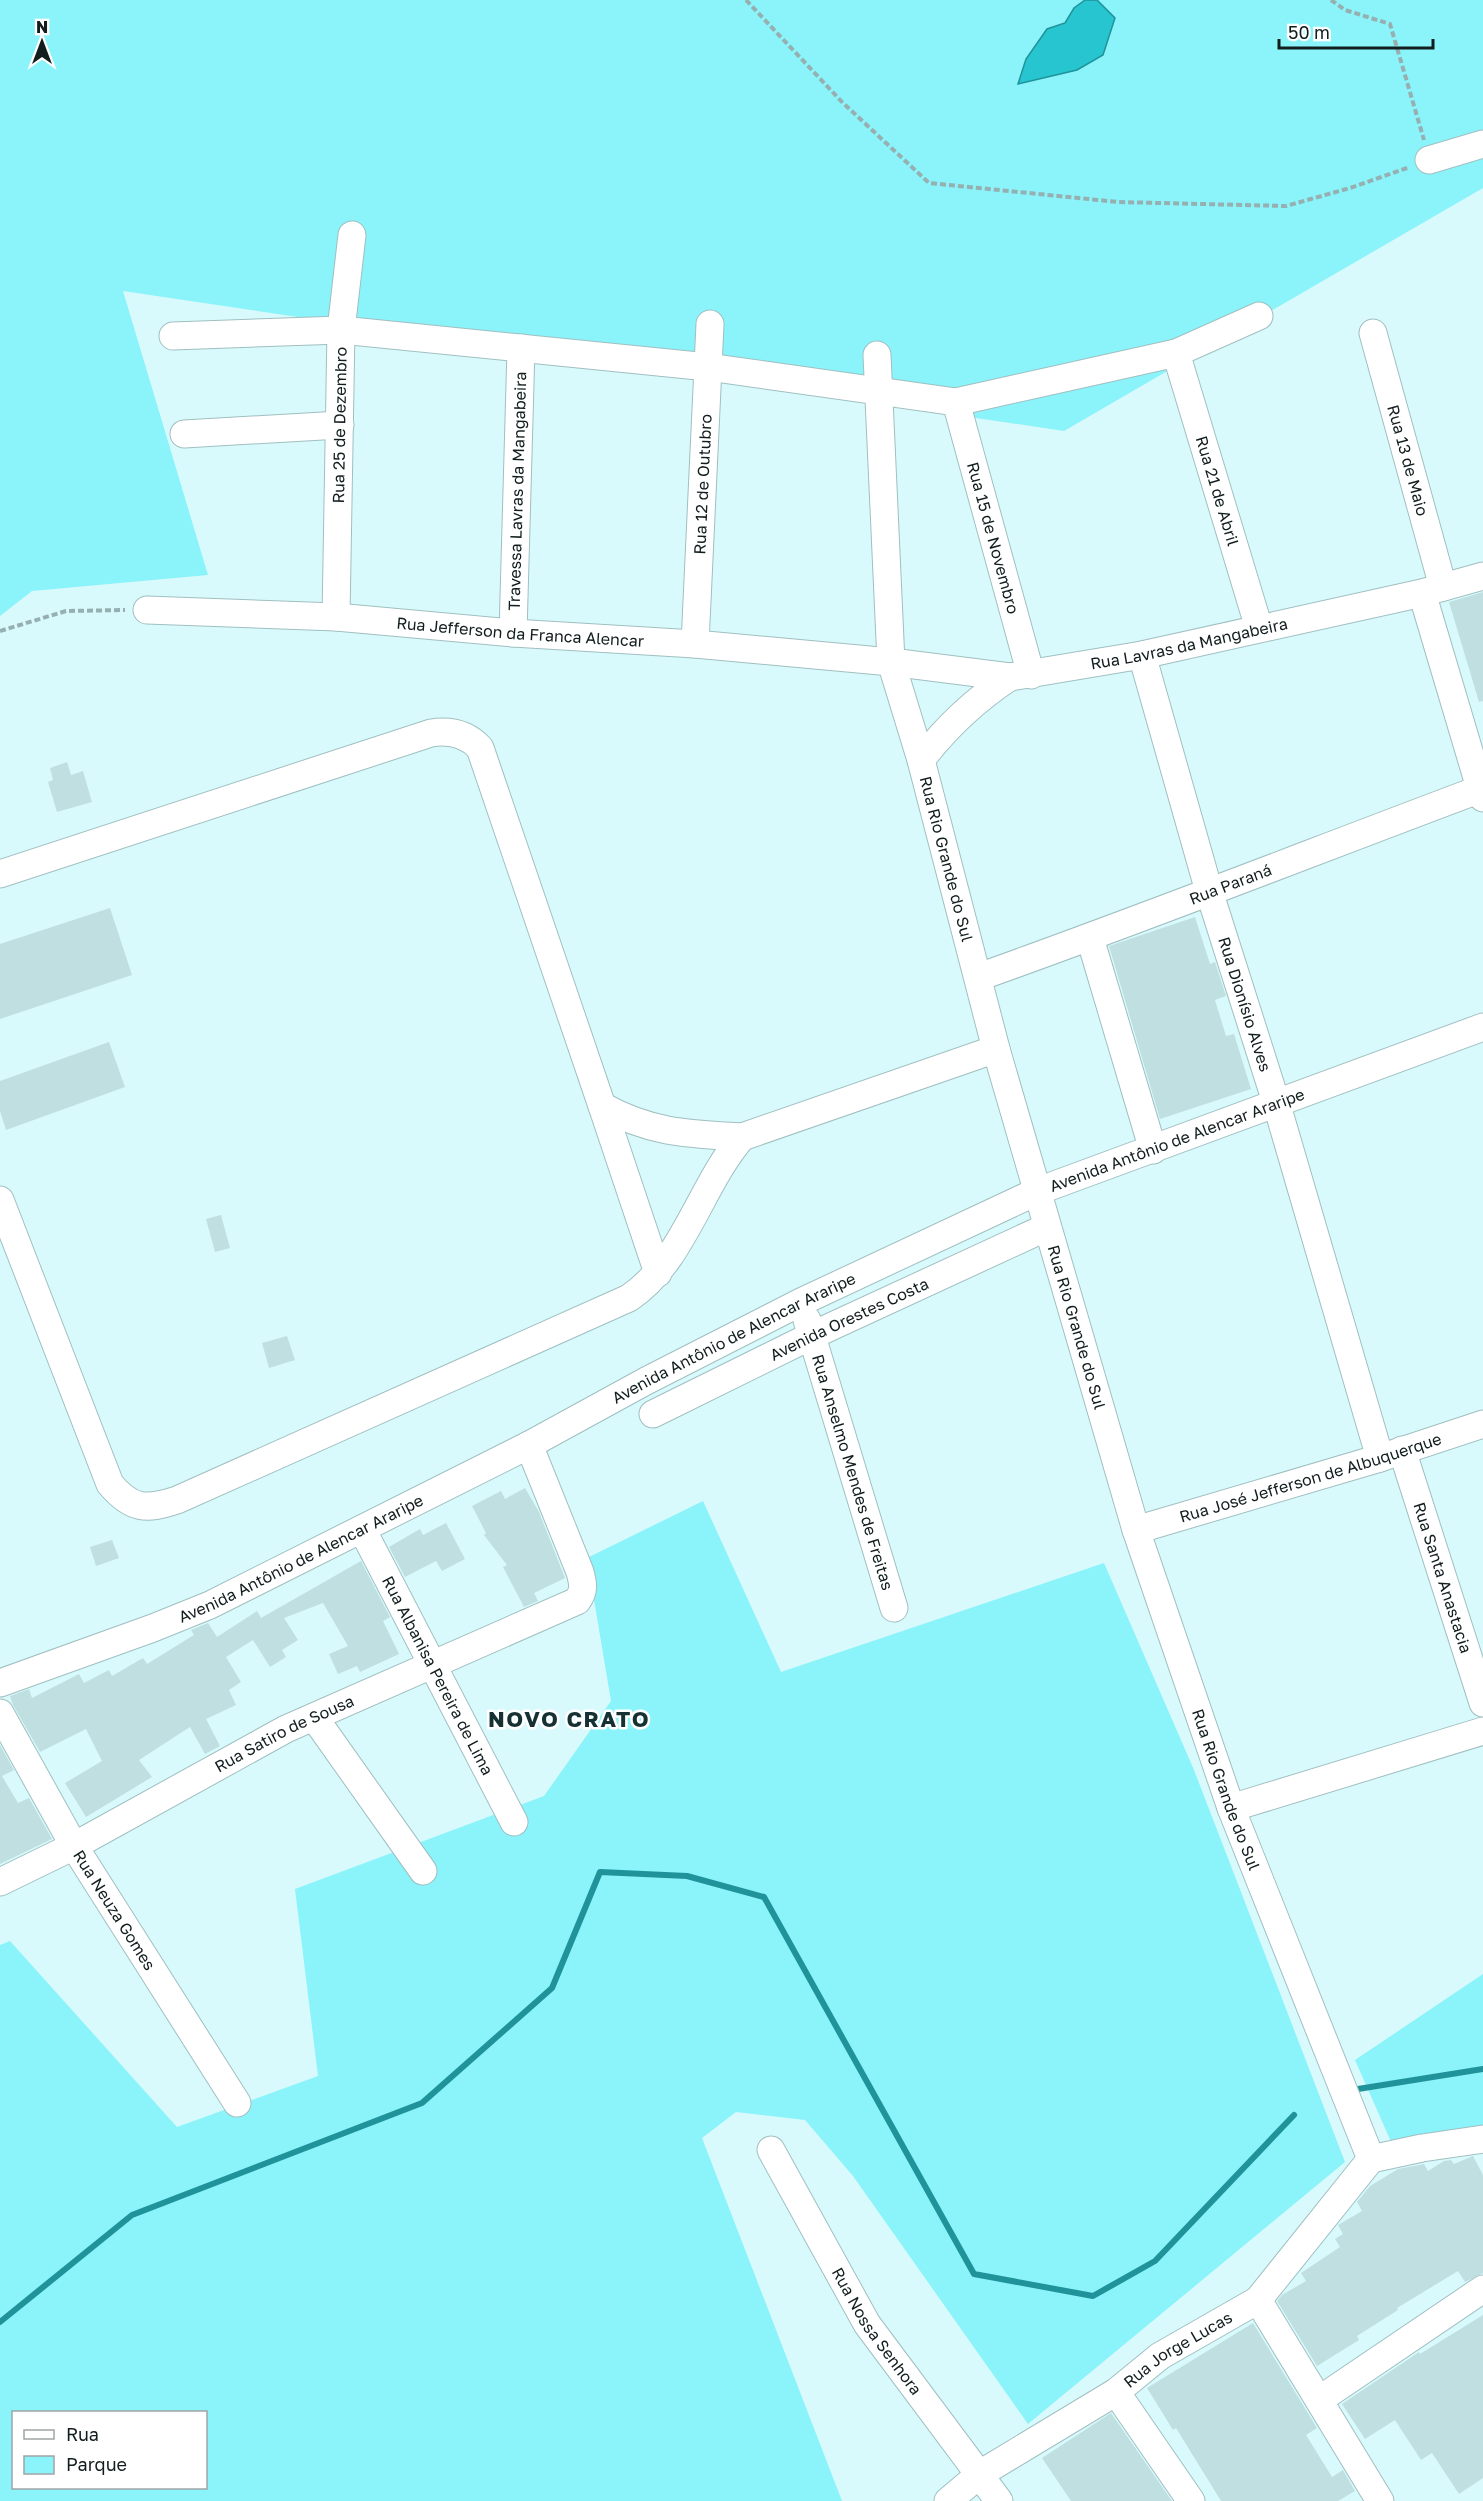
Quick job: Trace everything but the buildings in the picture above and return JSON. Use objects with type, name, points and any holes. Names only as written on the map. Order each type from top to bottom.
[{"type":"street","points":[[1429,160],[1483,144]]},
{"type":"street","name":"Rua 25 de Dezembro","points":[[336,616],[341,330],[352,235]]},
{"type":"street","points":[[172,336],[341,330],[708,367],[956,402],[1176,353],[1258,316]]},
{"type":"street","name":"Rua 12 de Outubro","points":[[695,644],[710,324]]},
{"type":"street","name":"Rua 13 de Maio","points":[[1373,333],[1482,792]]},
{"type":"street","name":"Travessa Lavras da Mangabeira","points":[[513,633],[521,348]]},
{"type":"street","name":"Rua 21 de Abril","points":[[1176,353],[1259,628]]},
{"type":"street","name":"Rua Rio Grande do Sul","points":[[877,355],[891,662],[921,760],[996,1048],[1136,1530],[1231,1808],[1371,2159]]},
{"type":"street","name":"Rua 15 de Novembro","points":[[956,402],[1021,676]]},
{"type":"street","points":[[184,434],[340,425]]},
{"type":"street","name":"Rua Lavras da Mangabeira","points":[[891,662],[1021,676],[1142,655],[1433,590],[1483,576]]},
{"type":"street","name":"Rua Jefferson da Franca Alencar","points":[[147,610],[336,616],[513,633],[695,644],[891,662]]},
{"type":"street","name":"Rua Dionísio Alves","points":[[1142,655],[1209,891],[1391,1454]]},
{"type":"street","points":[[921,760],[942,732],[981,697],[1021,676]]},
{"type":"street","points":[[0,874],[431,733],[449,732],[463,735],[473,741],[480,748],[658,1273]]},
{"type":"street","name":"Rua Paraná","points":[[979,977],[1482,792]]},
{"type":"street","points":[[1090,938],[1153,1150]]},
{"type":"street","name":"Avenida Antônio de Alencar Araripe","points":[[0,1683],[210,1605],[529,1445],[646,1381],[801,1302],[1038,1191],[1483,1027]]},
{"type":"street","points":[[602,1106],[631,1121],[658,1129],[684,1134],[742,1137],[996,1048]]},
{"type":"street","points":[[0,1200],[110,1484],[118,1494],[134,1504],[148,1507],[177,1500],[629,1298],[646,1286],[673,1253],[720,1166],[742,1137]]},
{"type":"street","name":"Avenida Orestes Costa","points":[[653,1414],[813,1335],[1047,1227]]},
{"type":"street","name":"Rua Anselmo Mendes de Freitas","points":[[801,1302],[813,1335],[894,1608]]},
{"type":"street","name":"Rua José Jefferson de Albuquerque","points":[[1136,1530],[1391,1454],[1483,1424]]},
{"type":"street","name":"Rua Satiro de Sousa","points":[[0,1882],[74,1846],[286,1728],[578,1601],[584,1587],[529,1445]]},
{"type":"street","name":"Rua Santa Anastacia","points":[[1391,1454],[1483,1703]]},
{"type":"street","name":"Rua Albanisa Pereira de Lima","points":[[362,1529],[514,1822]]},
{"type":"street","name":"Rua Neuza Gomes","points":[[0,1713],[74,1846],[237,2103]]},
{"type":"street","points":[[314,1717],[423,1871]]},
{"type":"street","points":[[1231,1808],[1483,1731]]},
{"type":"street","points":[[1371,2159],[1422,2148],[1483,2139]]},
{"type":"street","name":"Rua Nossa Senhora","points":[[771,2150],[867,2324],[999,2501]]},
{"type":"street","name":"Rua Jorge Lucas","points":[[948,2501],[980,2474],[1116,2392],[1160,2356],[1258,2300],[1371,2159]]},
{"type":"street","points":[[1319,2400],[1483,2289]]},
{"type":"street","points":[[1258,2300],[1380,2501]]},
{"type":"street","points":[[1116,2392],[1191,2501]]},
{"type":"path","points":[[746,0],[842,102],[929,183],[1118,202],[1286,206],[1350,188],[1429,160],[1410,85],[1390,24],[1346,10],[1331,0]]},
{"type":"path","points":[[0,632],[66,611],[147,610]]},
{"type":"green space","points":[[0,0],[1483,0],[1483,188],[1064,431],[123,291],[208,575],[32,591],[0,616]]},
{"type":"green space","points":[[703,1501],[781,1672],[1104,1563],[1194,1770],[1345,2162],[1028,2424],[853,2176],[805,2120],[736,2112],[702,2138],[842,2501],[0,2501],[0,1945],[10,1941],[177,2127],[318,2076],[295,1889],[544,1796],[611,1701],[587,1558]]},
{"type":"green space","points":[[1483,1974],[1483,2125],[1392,2144],[1355,2060]]},
{"type":"shaded area","points":[[1085,0],[1097,0],[1115,18],[1103,55],[1077,70],[1018,84],[1026,59],[1047,29],[1065,23],[1074,8]]},
{"type":"waterway","points":[[0,2322],[132,2215],[422,2103],[552,1988],[600,1872],[687,1876],[764,1897],[974,2274],[1093,2296],[1155,2261],[1294,2115]]},
{"type":"waterway","points":[[1358,2089],[1483,2069]]},
{"type":"district","name":"NOVO CRATO","points":[[569,1718]]}]
